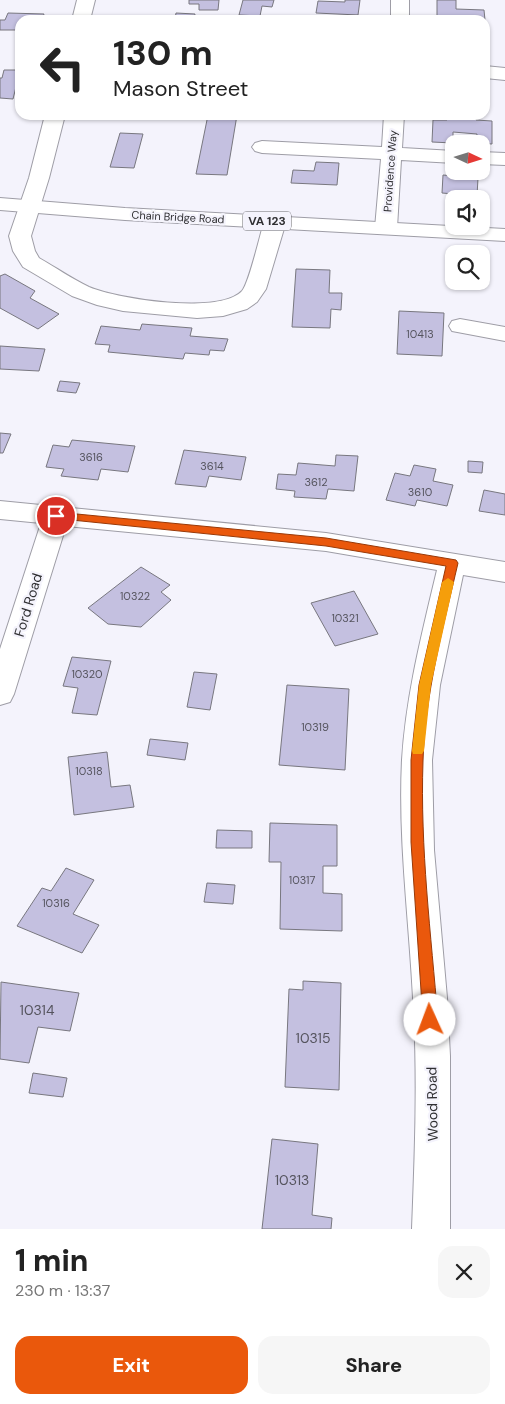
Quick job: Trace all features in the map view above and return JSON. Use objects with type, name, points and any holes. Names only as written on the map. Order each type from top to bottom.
[{"type":"street","points":[[82,15],[86,0]]},
{"type":"street","points":[[400,0],[400,15]]},
{"type":"street","points":[[490,72],[505,74]]},
{"type":"street","points":[[54,120],[20,236],[24,251],[31,262],[80,291],[123,304],[223,310],[239,304],[249,297],[255,289],[275,222]]},
{"type":"street","name":"Providence Way","points":[[386,228],[393,120]]},
{"type":"street","points":[[262,147],[445,157]]},
{"type":"street","points":[[490,158],[505,159]]},
{"type":"street","name":"Chain Bridge Road","points":[[0,204],[505,235]]},
{"type":"street","points":[[460,326],[505,334]]},
{"type":"street","points":[[0,510],[326,542],[505,572]]},
{"type":"street","name":"Ford Road","points":[[0,694],[56,516]]},
{"type":"street","name":"Wood Road","points":[[431,1229],[434,1119],[431,1030],[417,842],[417,760],[425,685],[452,563]]},
{"type":"building","points":[[189,0],[219,0],[218,10],[199,10],[199,4],[189,4]]},
{"type":"building","points":[[243,0],[274,0],[272,7],[262,6],[260,15],[239,15]]},
{"type":"building","points":[[345,0],[360,0],[358,15],[316,13],[318,1],[345,2]]},
{"type":"building","points":[[437,0],[456,0],[456,9],[484,10],[484,15],[437,15]]},
{"type":"building","points":[[8,13],[44,14],[15,15],[15,30],[0,30],[0,20],[5,20]]},
{"type":"building","points":[[176,13],[195,14],[195,15],[176,15]]},
{"type":"building","points":[[4,70],[15,70],[13,99],[0,98],[0,78],[2,78]]},
{"type":"building","points":[[207,120],[236,120],[227,175],[196,174]]},
{"type":"building","points":[[433,120],[492,121],[492,144],[490,144],[490,135],[453,132],[453,135],[445,135],[445,143],[432,142]]},
{"type":"building","points":[[120,133],[143,134],[134,168],[110,167]]},
{"type":"building","points":[[316,162],[339,163],[337,185],[291,183],[293,170],[314,171]]},
{"type":"building","points":[[443,175],[445,175],[445,180],[478,180],[477,190],[445,190],[445,193],[442,193]]},
{"type":"building","points":[[296,269],[330,270],[329,293],[342,293],[341,310],[331,309],[330,328],[292,327]]},
{"type":"building","points":[[5,274],[35,291],[30,298],[59,314],[38,329],[0,308],[0,276]]},
{"type":"building","points":[[399,311],[444,313],[442,356],[397,354]]},
{"type":"building","points":[[142,324],[192,328],[190,336],[228,339],[224,351],[210,350],[209,355],[185,353],[183,359],[108,352],[110,345],[95,344],[101,326],[140,330]]},
{"type":"building","points":[[0,346],[45,349],[39,371],[0,369]]},
{"type":"building","points":[[60,381],[80,383],[76,393],[57,391]]},
{"type":"building","points":[[0,433],[11,434],[3,453],[0,453]]},
{"type":"building","points":[[72,440],[135,446],[128,472],[101,469],[98,480],[61,476],[64,469],[46,467],[53,445],[69,447]]},
{"type":"building","points":[[184,450],[246,457],[241,480],[209,476],[206,487],[175,484]]},
{"type":"building","points":[[336,455],[358,456],[354,491],[328,489],[326,499],[294,497],[295,491],[276,489],[278,474],[296,475],[298,463],[335,466]]},
{"type":"building","points":[[468,461],[483,462],[482,473],[468,472]]},
{"type":"building","points":[[414,465],[436,469],[433,481],[453,485],[447,506],[417,500],[415,506],[386,500],[395,473],[410,476]]},
{"type":"building","points":[[484,490],[505,494],[505,515],[479,511]]},
{"type":"building","points":[[141,567],[170,585],[161,592],[171,600],[141,627],[108,624],[88,608]]},
{"type":"building","points":[[354,591],[378,634],[335,646],[311,603]]},
{"type":"building","points":[[72,657],[111,661],[97,715],[72,713],[78,688],[63,686]]},
{"type":"building","points":[[194,672],[217,674],[210,710],[187,707]]},
{"type":"building","points":[[287,685],[349,689],[345,770],[279,765]]},
{"type":"building","points":[[150,739],[188,743],[185,760],[147,755]]},
{"type":"building","points":[[107,752],[111,787],[130,785],[134,807],[74,815],[68,757]]},
{"type":"building","points":[[270,823],[337,825],[337,866],[323,866],[323,893],[342,894],[342,931],[280,929],[281,862],[269,862]]},
{"type":"building","points":[[217,830],[252,831],[252,848],[216,848]]},
{"type":"building","points":[[66,868],[94,880],[73,914],[99,925],[82,953],[17,926],[42,888],[51,891]]},
{"type":"building","points":[[207,883],[235,885],[233,904],[204,902]]},
{"type":"building","points":[[303,981],[341,983],[339,1090],[285,1087],[289,989],[303,990]]},
{"type":"building","points":[[1,982],[79,993],[70,1031],[38,1027],[29,1063],[0,1059]]},
{"type":"building","points":[[33,1073],[67,1078],[63,1097],[29,1093]]},
{"type":"building","points":[[272,1139],[318,1144],[312,1215],[332,1218],[331,1229],[262,1229]]},
{"type":"slow traffic","points":[[418,751],[425,685],[448,582]]},
{"type":"route","points":[[56,516],[326,542],[452,563],[425,685],[417,760],[417,842],[430,1020]]}]
